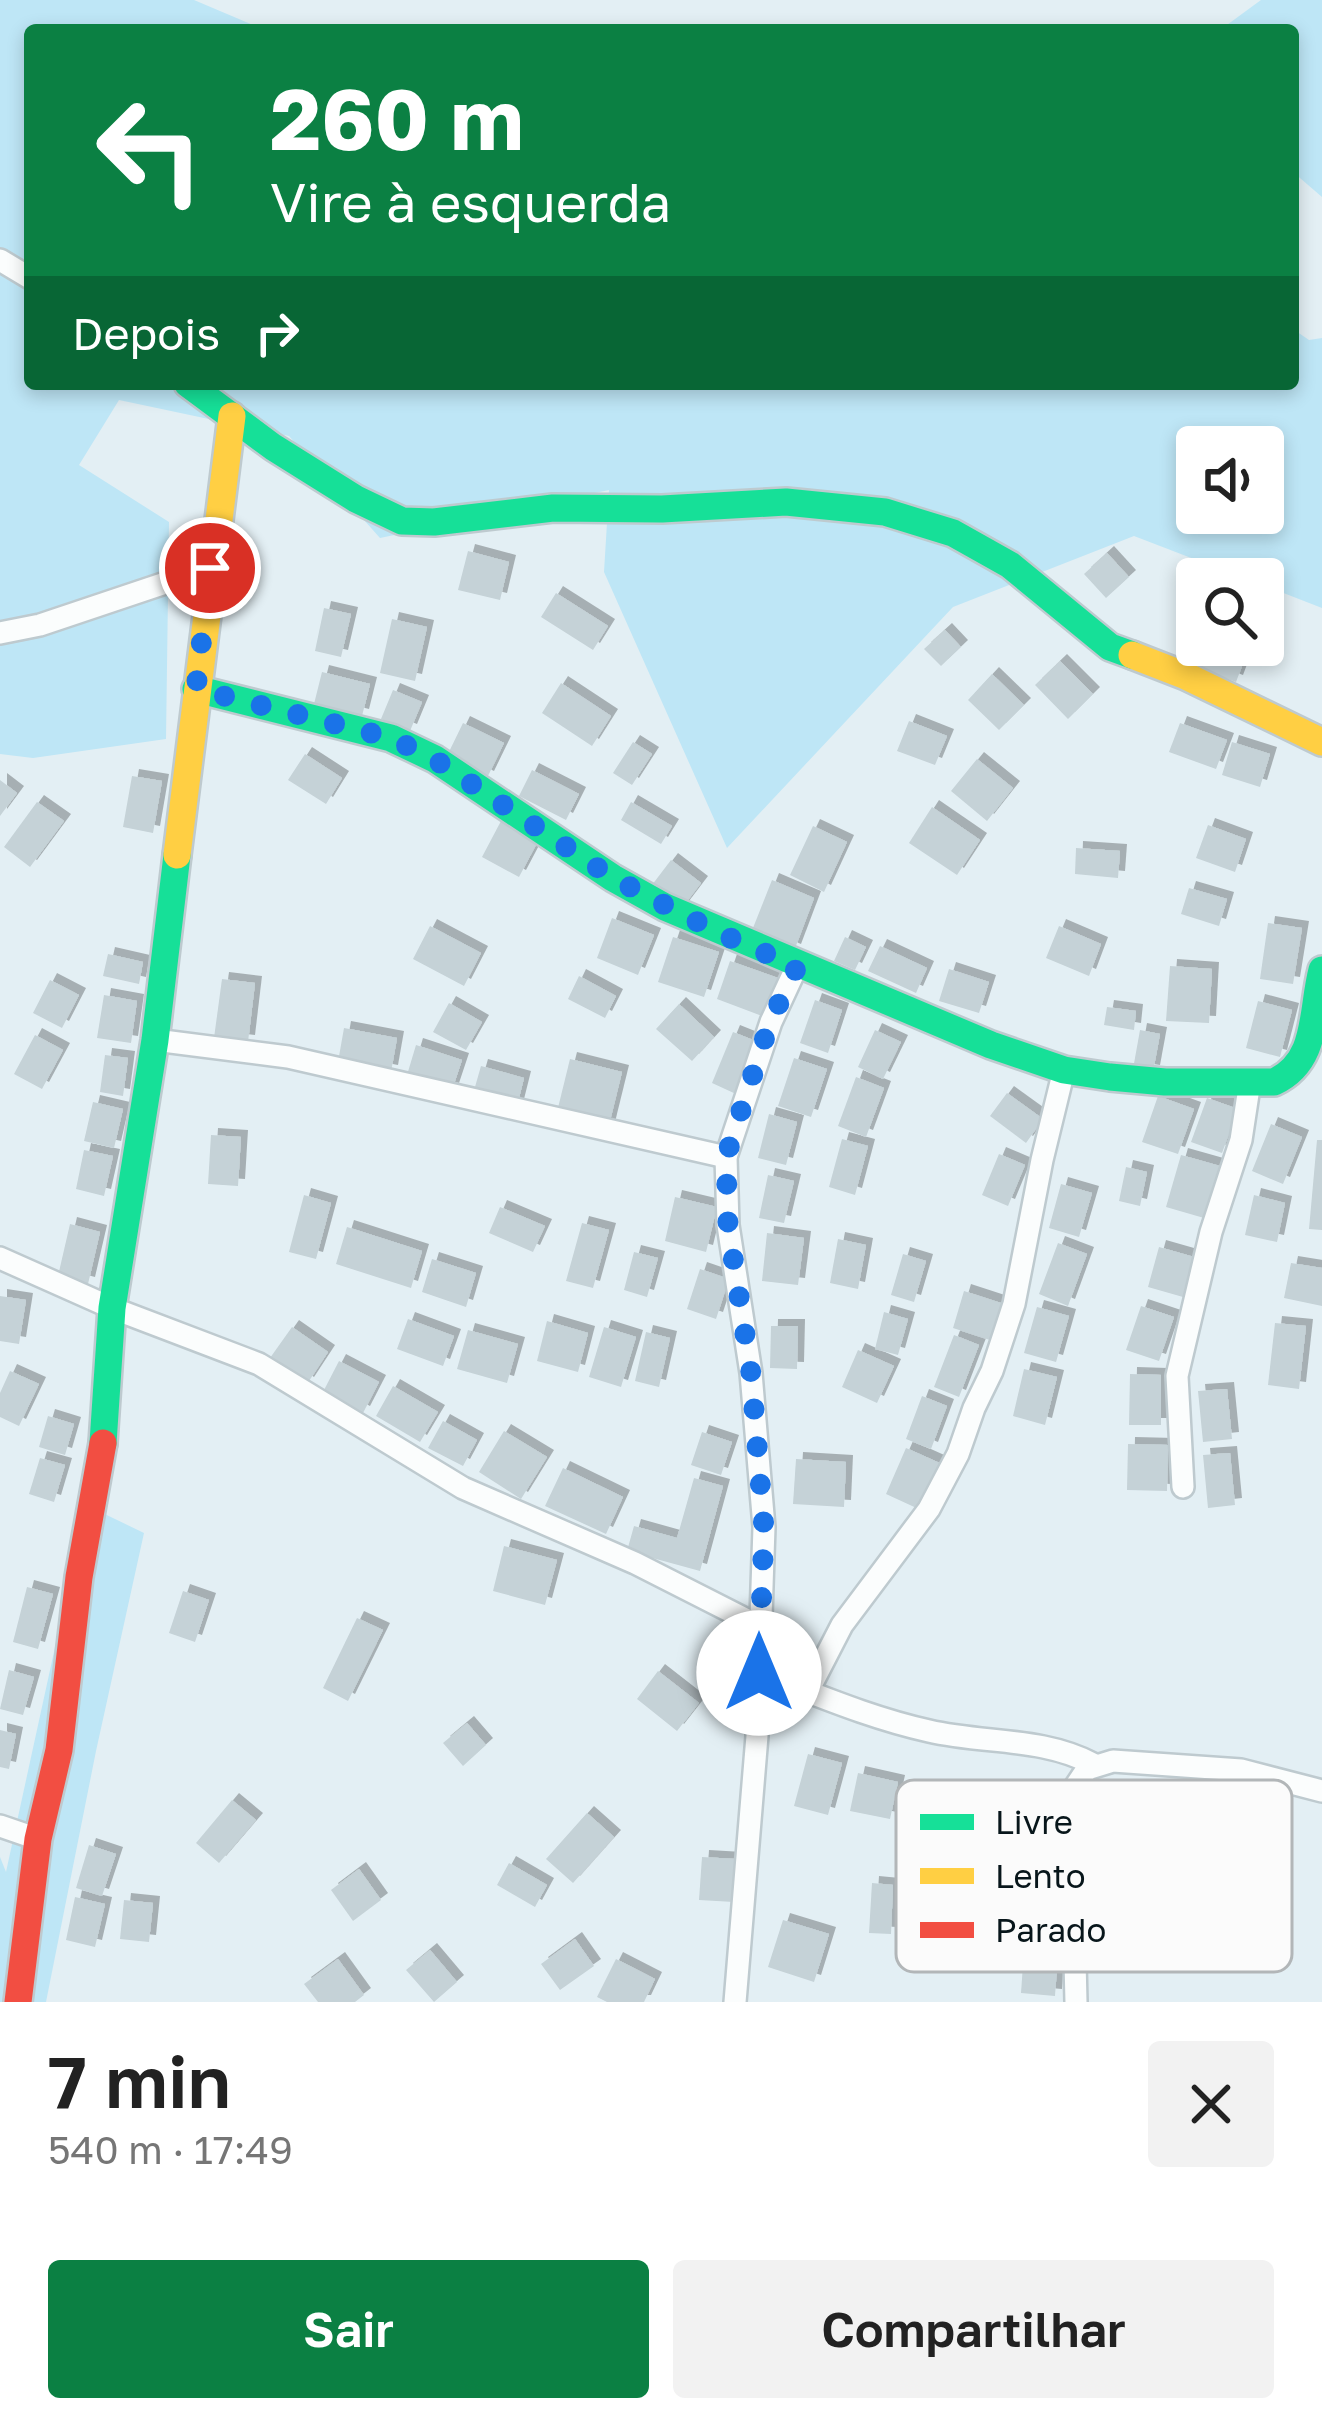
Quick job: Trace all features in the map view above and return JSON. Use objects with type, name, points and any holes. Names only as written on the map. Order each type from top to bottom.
[{"type":"street","points":[[196,390],[272,448],[356,500],[402,520],[434,522],[554,508],[786,502],[841,505],[908,519],[980,545],[1124,654],[1186,676],[1322,742]]},
{"type":"street","points":[[18,2002],[38,1839],[59,1750],[79,1576],[106,1422],[112,1308],[155,1040],[232,416]]},
{"type":"street","points":[[0,633],[40,625],[210,568]]},
{"type":"street","points":[[196,689],[391,738],[434,759],[613,878],[719,933],[991,1045],[1064,1070],[1165,1082],[1274,1082],[1300,1070],[1322,970]]},
{"type":"street","points":[[735,2002],[759,1673],[764,1528],[751,1373],[728,1225],[726,1157],[770,1022],[797,967]]},
{"type":"street","points":[[155,1040],[288,1057],[726,1157]]},
{"type":"street","points":[[808,1691],[842,1625],[929,1509],[958,1454],[1014,1304],[1064,1070]]},
{"type":"street","points":[[1183,1487],[1177,1376],[1211,1232],[1241,1140],[1250,1082]]},
{"type":"street","points":[[0,1258],[112,1308],[259,1364],[463,1488],[635,1563],[759,1626]]},
{"type":"street","points":[[759,1673],[926,1731],[1058,1747],[1094,1764]]},
{"type":"street","points":[[1077,1780],[1094,1764],[1113,1761],[1241,1770],[1280,1780]]},
{"type":"street","points":[[1292,1783],[1322,1791]]},
{"type":"street","points":[[0,1826],[38,1839]]},
{"type":"street","points":[[1075,1972],[1076,2002]]},
{"type":"shaded area","points":[[0,0],[194,0],[251,24],[24,24],[24,390],[1299,390],[1299,333],[1309,340],[1322,338],[1322,608],[1284,593],[1284,558],[1191,558],[1134,536],[953,607],[727,848],[604,572],[609,490],[380,538],[289,436],[119,400],[79,465],[169,522],[166,739],[33,758],[0,754]]},
{"type":"shaded area","points":[[1261,0],[1322,0],[1322,197],[1299,177],[1299,24],[1228,24]]},
{"type":"shaded area","points":[[86,1505],[144,1533],[46,2002],[0,2002],[0,1857],[6,1872]]},
{"type":"building","points":[[468,551],[509,562],[500,600],[458,590]]},
{"type":"building","points":[[1107,553],[1129,577],[1106,598],[1084,574]]},
{"type":"building","points":[[556,593],[608,626],[593,650],[541,617]]},
{"type":"building","points":[[324,608],[351,614],[341,657],[315,651]]},
{"type":"building","points":[[392,619],[427,627],[415,681],[380,673]]},
{"type":"building","points":[[945,630],[961,647],[941,666],[924,649]]},
{"type":"building","points":[[1060,661],[1093,694],[1068,719],[1035,685]]},
{"type":"building","points":[[1199,666],[1242,666],[1236,682]]},
{"type":"building","points":[[322,672],[370,684],[362,716],[314,704]]},
{"type":"building","points":[[992,674],[1024,705],[999,730],[968,700]]},
{"type":"building","points":[[561,683],[611,716],[592,746],[542,713]]},
{"type":"building","points":[[393,690],[422,702],[410,731],[381,719]]},
{"type":"building","points":[[909,721],[947,736],[935,765],[897,751]]},
{"type":"building","points":[[463,723],[504,743],[487,778],[446,758]]},
{"type":"building","points":[[1180,723],[1227,740],[1216,769],[1169,752]]},
{"type":"building","points":[[633,742],[652,754],[632,785],[613,773]]},
{"type":"building","points":[[1232,742],[1270,754],[1260,787],[1222,775]]},
{"type":"building","points":[[305,754],[342,778],[326,804],[288,780]]},
{"type":"building","points":[[977,759],[1013,788],[987,821],[951,791]]},
{"type":"building","points":[[532,770],[579,794],[566,820],[519,796]]},
{"type":"building","points":[[132,776],[162,781],[153,833],[123,827]]},
{"type":"building","points":[[0,780],[17,793],[0,816]]},
{"type":"building","points":[[37,802],[64,821],[30,867],[4,847]]},
{"type":"building","points":[[631,802],[672,826],[661,844],[621,820]]},
{"type":"building","points":[[932,807],[980,840],[957,875],[909,843]]},
{"type":"building","points":[[501,821],[538,841],[519,877],[482,857]]},
{"type":"building","points":[[1208,825],[1246,839],[1235,872],[1196,858]]},
{"type":"building","points":[[813,826],[847,842],[824,892],[790,875]]},
{"type":"building","points":[[1076,848],[1120,851],[1118,878],[1075,874]]},
{"type":"building","points":[[671,860],[701,883],[682,908],[652,885]]},
{"type":"building","points":[[772,880],[814,898],[794,951],[751,933]]},
{"type":"building","points":[[1189,888],[1227,899],[1219,926],[1181,914]]},
{"type":"building","points":[[612,918],[654,935],[638,975],[597,958]]},
{"type":"building","points":[[1268,923],[1302,928],[1293,984],[1260,979]]},
{"type":"building","points":[[430,926],[481,953],[464,986],[413,959]]},
{"type":"building","points":[[1059,926],[1101,944],[1089,976],[1046,958]]},
{"type":"building","points":[[673,937],[719,952],[704,997],[658,982]]},
{"type":"building","points":[[845,937],[866,947],[855,970],[834,961]]},
{"type":"building","points":[[880,946],[927,968],[916,993],[868,971]]},
{"type":"building","points":[[108,954],[143,962],[139,984],[103,976]]},
{"type":"building","points":[[730,961],[778,978],[765,1017],[717,999]]},
{"type":"building","points":[[1170,966],[1212,969],[1209,1023],[1166,1021]]},
{"type":"building","points":[[949,969],[989,982],[979,1013],[939,1001]]},
{"type":"building","points":[[579,976],[616,996],[605,1018],[568,999]]},
{"type":"building","points":[[222,979],[255,983],[248,1042],[214,1038]]},
{"type":"building","points":[[50,980],[79,995],[62,1028],[33,1013]]},
{"type":"building","points":[[104,995],[137,1001],[131,1043],[97,1038]]},
{"type":"building","points":[[815,1000],[842,1010],[828,1053],[800,1043]]},
{"type":"building","points":[[1258,1001],[1292,1010],[1280,1057],[1246,1048]]},
{"type":"building","points":[[449,1003],[482,1022],[466,1050],[433,1032]]},
{"type":"building","points":[[679,1004],[714,1037],[692,1061],[656,1029]]},
{"type":"building","points":[[1107,1007],[1136,1011],[1134,1030],[1104,1025]]},
{"type":"building","points":[[344,1028],[397,1038],[391,1072],[338,1062]]},
{"type":"building","points":[[875,1030],[901,1042],[883,1079],[858,1067]]},
{"type":"building","points":[[1140,1030],[1160,1034],[1153,1072],[1133,1069]]},
{"type":"building","points":[[733,1032],[758,1042],[736,1094],[712,1083]]},
{"type":"building","points":[[35,1035],[63,1050],[42,1089],[14,1074]]},
{"type":"building","points":[[416,1045],[462,1060],[452,1090],[407,1075]]},
{"type":"building","points":[[105,1055],[128,1058],[123,1096],[100,1092]]},
{"type":"building","points":[[794,1058],[827,1069],[811,1117],[778,1106]]},
{"type":"building","points":[[570,1059],[622,1072],[608,1129],[556,1116]]},
{"type":"building","points":[[481,1066],[524,1078],[517,1106],[473,1094]]},
{"type":"building","points":[[856,1077],[884,1088],[866,1137],[838,1126]]},
{"type":"building","points":[[1007,1093],[1043,1119],[1026,1143],[990,1116]]},
{"type":"building","points":[[1158,1096],[1194,1109],[1178,1154],[1142,1142]]},
{"type":"building","points":[[1207,1098],[1238,1109],[1222,1153],[1191,1142]]},
{"type":"building","points":[[93,1102],[123,1109],[114,1148],[84,1141]]},
{"type":"building","points":[[769,1114],[797,1122],[786,1165],[758,1158]]},
{"type":"building","points":[[1271,1124],[1302,1137],[1283,1184],[1252,1171]]},
{"type":"building","points":[[211,1135],[241,1137],[238,1186],[208,1184]]},
{"type":"building","points":[[842,1139],[868,1146],[855,1195],[829,1187]]},
{"type":"building","points":[[1317,1140],[1322,1140],[1322,1230],[1309,1229]]},
{"type":"building","points":[[84,1150],[113,1156],[104,1196],[76,1189]]},
{"type":"building","points":[[999,1154],[1025,1165],[1008,1206],[982,1195]]},
{"type":"building","points":[[1181,1155],[1220,1166],[1204,1218],[1166,1207]]},
{"type":"building","points":[[1126,1167],[1147,1172],[1140,1206],[1119,1201]]},
{"type":"building","points":[[768,1175],[794,1181],[784,1223],[759,1218]]},
{"type":"building","points":[[1061,1184],[1092,1193],[1079,1237],[1049,1228]]},
{"type":"building","points":[[304,1195],[331,1203],[316,1259],[289,1252]]},
{"type":"building","points":[[1254,1195],[1285,1203],[1277,1242],[1245,1235]]},
{"type":"building","points":[[675,1197],[717,1207],[706,1252],[665,1241]]},
{"type":"building","points":[[500,1207],[545,1226],[533,1252],[489,1233]]},
{"type":"building","points":[[582,1223],[609,1230],[593,1288],[566,1281]]},
{"type":"building","points":[[70,1224],[100,1232],[88,1284],[58,1276]]},
{"type":"building","points":[[347,1227],[422,1251],[411,1288],[336,1264]]},
{"type":"building","points":[[767,1233],[804,1238],[798,1285],[762,1281]]},
{"type":"building","points":[[838,1239],[866,1245],[858,1289],[830,1283]]},
{"type":"building","points":[[1058,1243],[1087,1254],[1068,1306],[1039,1294]]},
{"type":"building","points":[[1159,1247],[1194,1257],[1183,1297],[1148,1287]]},
{"type":"building","points":[[634,1252],[658,1258],[647,1297],[624,1290]]},
{"type":"building","points":[[903,1254],[926,1261],[914,1302],[891,1295]]},
{"type":"building","points":[[432,1259],[476,1273],[466,1307],[422,1292]]},
{"type":"building","points":[[1291,1263],[1322,1268],[1322,1306],[1284,1298]]},
{"type":"building","points":[[700,1269],[729,1279],[716,1319],[687,1309]]},
{"type":"building","points":[[964,1291],[1007,1305],[996,1342],[953,1328]]},
{"type":"building","points":[[0,1296],[26,1300],[19,1344],[0,1341]]},
{"type":"building","points":[[1141,1306],[1174,1317],[1159,1361],[1126,1350]]},
{"type":"building","points":[[1037,1307],[1069,1316],[1056,1362],[1024,1353]]},
{"type":"building","points":[[884,1312],[908,1319],[898,1355],[875,1349]]},
{"type":"building","points":[[408,1319],[454,1336],[443,1366],[397,1349]]},
{"type":"building","points":[[547,1321],[588,1333],[578,1372],[537,1361]]},
{"type":"building","points":[[1275,1323],[1306,1326],[1299,1389],[1268,1385]]},
{"type":"building","points":[[771,1326],[798,1326],[797,1369],[770,1368]]},
{"type":"building","points":[[292,1327],[328,1352],[307,1384],[270,1358]]},
{"type":"building","points":[[604,1327],[636,1337],[621,1387],[589,1377]]},
{"type":"building","points":[[468,1330],[518,1344],[507,1383],[457,1369]]},
{"type":"building","points":[[646,1332],[670,1338],[659,1387],[635,1381]]},
{"type":"building","points":[[954,1335],[979,1345],[959,1397],[934,1387]]},
{"type":"building","points":[[858,1350],[894,1366],[877,1403],[842,1387]]},
{"type":"building","points":[[339,1361],[379,1382],[363,1413],[323,1392]]},
{"type":"building","points":[[1024,1369],[1057,1377],[1045,1425],[1013,1416]]},
{"type":"building","points":[[10,1371],[39,1384],[19,1426],[0,1417],[0,1393]]},
{"type":"building","points":[[1130,1374],[1161,1375],[1161,1425],[1129,1425]]},
{"type":"building","points":[[393,1386],[438,1412],[420,1442],[376,1416]]},
{"type":"building","points":[[1227,1389],[1232,1439],[1203,1442],[1198,1391]]},
{"type":"building","points":[[922,1396],[947,1406],[931,1449],[906,1439]]},
{"type":"building","points":[[48,1416],[74,1424],[65,1455],[39,1447]]},
{"type":"building","points":[[443,1421],[477,1440],[463,1466],[428,1448]]},
{"type":"building","points":[[504,1431],[547,1457],[521,1499],[479,1472]]},
{"type":"building","points":[[702,1432],[732,1442],[721,1475],[691,1465]]},
{"type":"building","points":[[1128,1444],[1168,1445],[1167,1491],[1127,1490]]},
{"type":"building","points":[[906,1448],[944,1465],[923,1511],[886,1494]]},
{"type":"building","points":[[1230,1453],[1235,1505],[1208,1508],[1203,1455]]},
{"type":"building","points":[[40,1458],[65,1465],[54,1502],[29,1494]]},
{"type":"building","points":[[796,1459],[846,1462],[844,1507],[793,1504]]},
{"type":"building","points":[[563,1468],[623,1497],[606,1534],[545,1506]]},
{"type":"building","points":[[694,1478],[723,1486],[700,1571],[627,1551],[634,1526],[677,1538]]},
{"type":"building","points":[[504,1546],[557,1560],[545,1605],[493,1591]]},
{"type":"building","points":[[27,1587],[53,1594],[38,1649],[13,1642]]},
{"type":"building","points":[[183,1591],[209,1600],[195,1642],[169,1633]]},
{"type":"building","points":[[357,1618],[383,1630],[348,1701],[323,1688]]},
{"type":"building","points":[[9,1670],[34,1677],[23,1715],[0,1709]]},
{"type":"building","points":[[658,1671],[699,1703],[677,1731],[637,1699]]},
{"type":"building","points":[[467,1723],[486,1745],[463,1766],[443,1743]]},
{"type":"building","points":[[0,1730],[16,1734],[9,1769],[0,1767]]},
{"type":"building","points":[[808,1754],[842,1763],[828,1815],[794,1806]]},
{"type":"building","points":[[858,1773],[896,1782],[890,1819],[850,1811]]},
{"type":"building","points":[[232,1800],[256,1820],[219,1863],[196,1843]]},
{"type":"building","points":[[587,1813],[614,1837],[573,1883],[546,1859]]},
{"type":"building","points":[[89,1845],[116,1854],[102,1896],[76,1888]]},
{"type":"building","points":[[702,1857],[736,1859],[734,1902],[699,1900]]},
{"type":"building","points":[[509,1863],[547,1885],[535,1907],[497,1885]]},
{"type":"building","points":[[359,1869],[381,1900],[353,1921],[331,1890]]},
{"type":"building","points":[[872,1883],[893,1885],[891,1934],[869,1933]]},
{"type":"building","points":[[75,1897],[105,1904],[95,1947],[66,1940]]},
{"type":"building","points":[[124,1900],[153,1903],[149,1942],[120,1939]]},
{"type":"building","points":[[783,1920],[829,1934],[814,1982],[768,1967]]},
{"type":"building","points":[[575,1939],[594,1966],[560,1990],[541,1964]]},
{"type":"building","points":[[430,1950],[457,1982],[434,2002],[406,1970]]},
{"type":"building","points":[[338,1959],[364,1995],[355,2002],[318,2002],[304,1984]]},
{"type":"building","points":[[616,1959],[655,1979],[644,2002],[607,2002],[597,1997]]},
{"type":"building","points":[[1022,1972],[1057,1972],[1055,1996],[1021,1993]]},
{"type":"traffic: fast","points":[[196,390],[273,447],[356,499],[402,521],[434,522],[553,508],[662,509],[786,502],[885,512],[953,533],[1010,565],[1110,647],[1132,655]]},
{"type":"traffic: fast","points":[[196,689],[391,738],[435,759],[613,878],[665,907],[991,1045],[1064,1070],[1165,1082],[1274,1082],[1289,1073],[1306,1048],[1322,970]]},
{"type":"traffic: fast","points":[[103,1443],[112,1308],[155,1040],[177,855]]},
{"type":"traffic: slow","points":[[177,855],[232,416]]},
{"type":"traffic: slow","points":[[1132,655],[1322,742]]},
{"type":"traffic: jam","points":[[18,2002],[38,1839],[59,1750],[79,1577],[103,1443]]},
{"type":"route","points":[[210,568],[196,689],[391,738],[434,759],[613,878],[797,967],[770,1022],[726,1157],[728,1225],[751,1373],[764,1528],[759,1673]]}]
